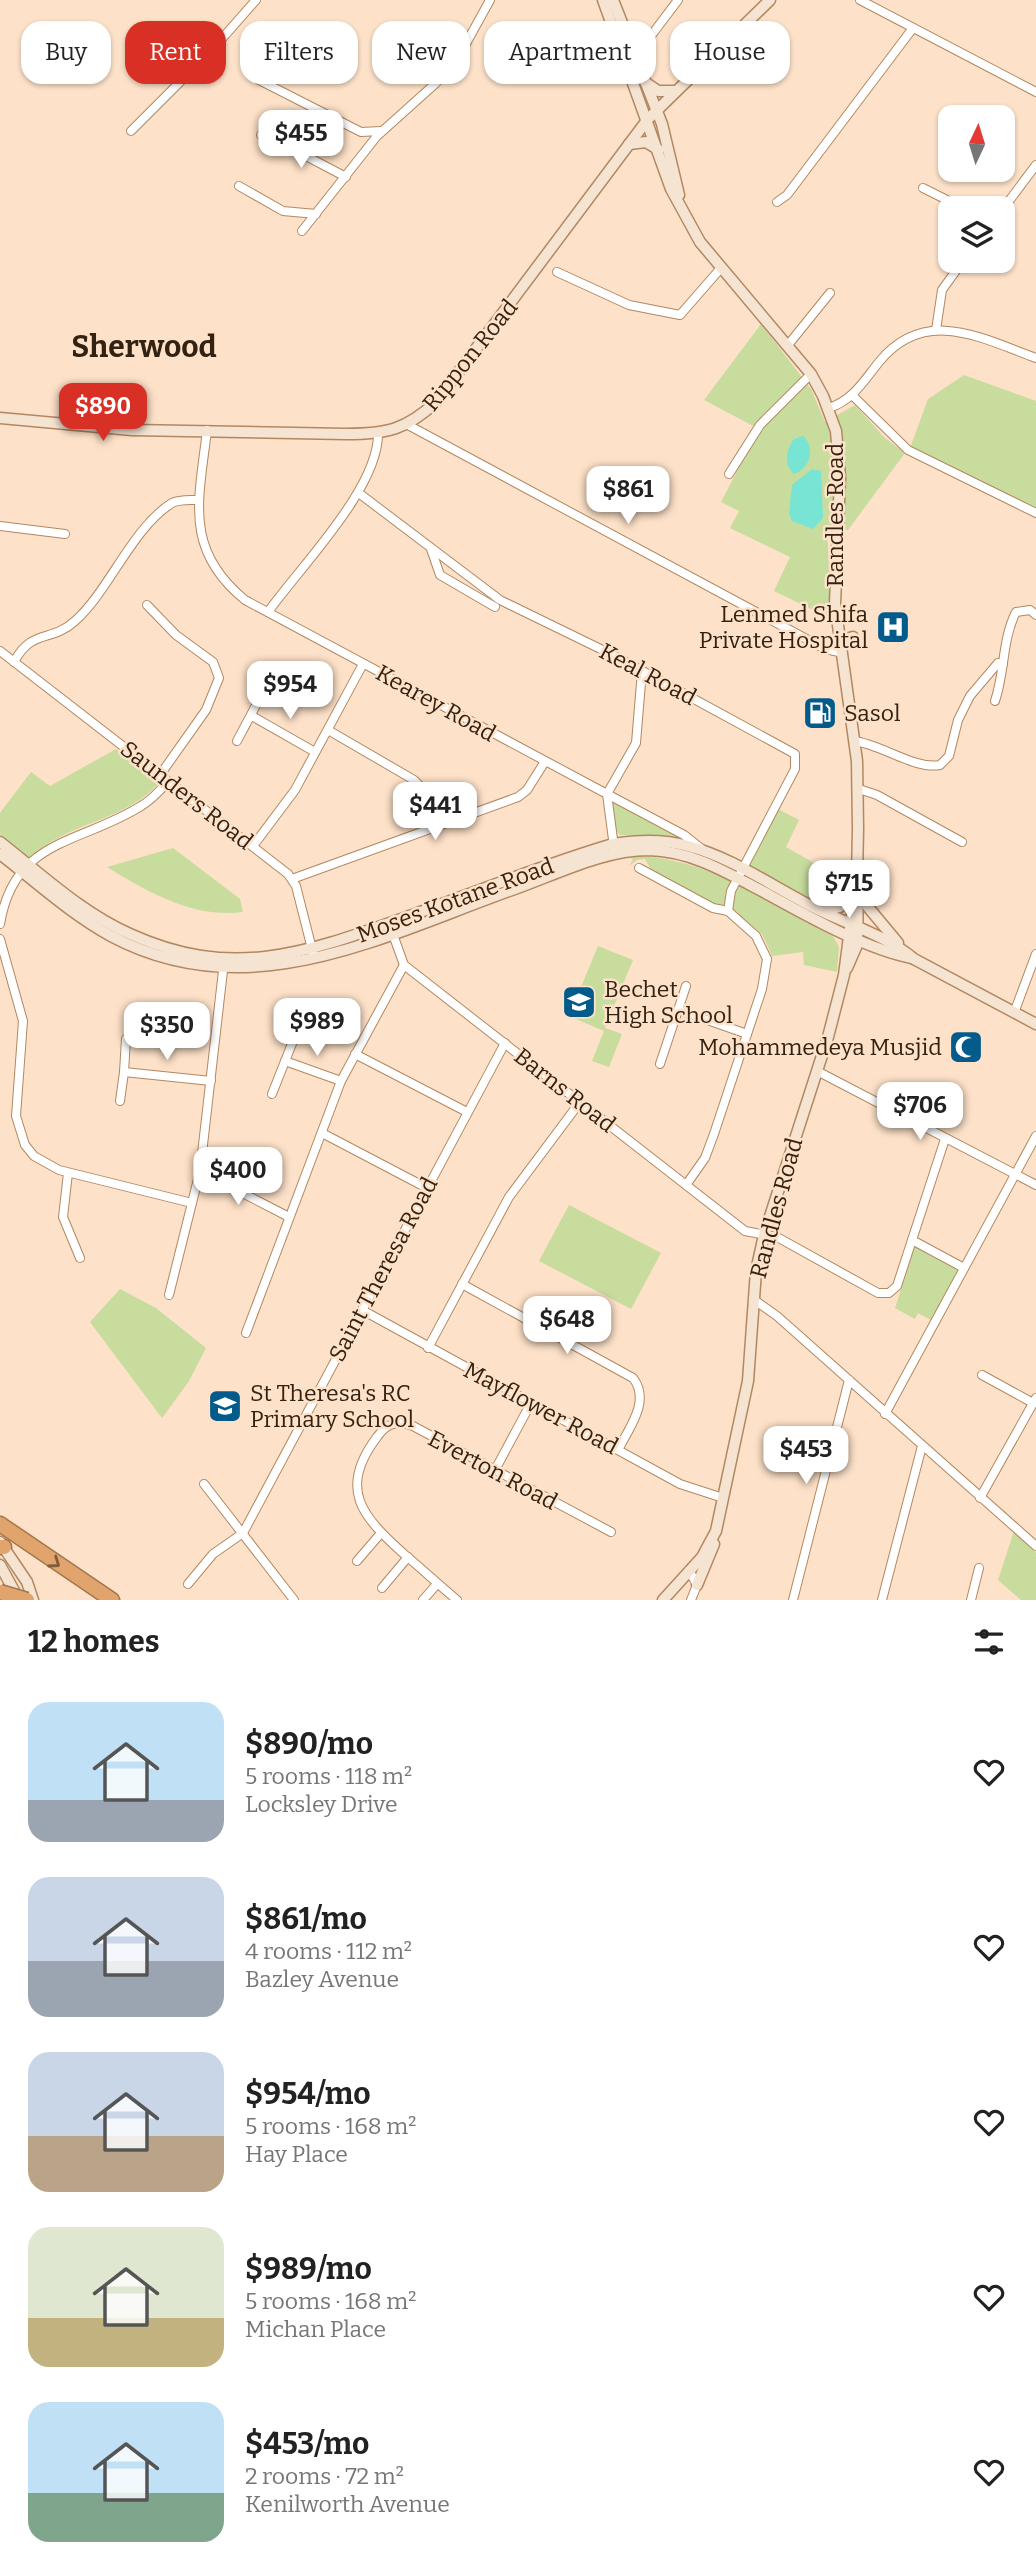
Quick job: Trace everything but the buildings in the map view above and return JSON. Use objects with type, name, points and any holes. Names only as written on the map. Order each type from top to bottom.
[{"type":"highway","points":[[0,1524],[112,1600]]},
{"type":"highway","points":[[0,1592],[27,1600]]},
{"type":"street","points":[[131,131],[217,45],[256,0]]},
{"type":"street","points":[[302,231],[381,131],[436,83],[463,49],[490,0]]},
{"type":"street","points":[[603,0],[652,115]]},
{"type":"street","points":[[613,0],[621,21]]},
{"type":"street","points":[[656,29],[678,0]]},
{"type":"street","name":"Rippon Road","points":[[0,418],[132,430],[378,432],[408,425],[436,402],[652,115],[770,0]]},
{"type":"street","points":[[860,0],[1036,92]]},
{"type":"street","points":[[777,202],[787,195],[914,28]]},
{"type":"street","points":[[267,84],[361,132],[381,131]]},
{"type":"street","points":[[644,84],[652,115]]},
{"type":"street","points":[[648,84],[653,90],[676,92]]},
{"type":"street","name":"Randles Road","points":[[652,115],[659,150],[679,205],[700,242],[811,374],[828,408],[840,459],[834,589],[839,647],[859,789],[851,961],[844,975]]},
{"type":"street","name":"Randles Road","points":[[652,115],[675,176],[679,205]]},
{"type":"street","points":[[261,135],[345,177]]},
{"type":"street","points":[[629,144],[646,142],[659,150]]},
{"type":"street","points":[[1013,196],[1036,165]]},
{"type":"street","points":[[239,186],[283,211],[316,214]]},
{"type":"street","points":[[923,188],[939,196]]},
{"type":"street","points":[[557,272],[629,305],[680,315],[721,268]]},
{"type":"street","points":[[936,330],[942,290],[954,273]]},
{"type":"street","points":[[788,345],[830,293]]},
{"type":"street","points":[[828,408],[853,396],[894,346],[916,334],[936,330],[967,333],[1036,358]]},
{"type":"street","points":[[729,474],[760,425],[811,374]]},
{"type":"street","points":[[853,396],[908,450],[1036,513]]},
{"type":"street","points":[[408,425],[825,649],[839,647],[853,637]]},
{"type":"street","name":"Kearey Road","points":[[207,430],[199,500],[201,538],[213,567],[228,586],[245,600],[684,835],[703,850]]},
{"type":"street","points":[[268,612],[360,494],[376,450],[378,432]]},
{"type":"street","name":"Keal Road","points":[[360,494],[500,600],[642,671],[795,754],[795,769],[739,874],[729,896],[728,911]]},
{"type":"street","points":[[14,662],[28,642],[63,629],[78,619],[134,544],[169,505],[179,501],[199,500]]},
{"type":"street","points":[[0,526],[65,534]]},
{"type":"street","points":[[431,549],[440,575],[495,607]]},
{"type":"street","points":[[147,605],[176,635],[213,662],[219,678],[206,710],[160,775]]},
{"type":"street","points":[[995,701],[1015,614],[1027,609],[1036,615]]},
{"type":"street","name":"Saunders Road","points":[[0,651],[292,878]]},
{"type":"street","points":[[854,741],[877,746],[923,765],[940,765],[949,756],[958,720],[970,696],[989,670],[998,663],[1003,664]]},
{"type":"street","points":[[253,846],[286,805],[363,664]]},
{"type":"street","points":[[614,849],[607,794],[636,743],[642,671]]},
{"type":"street","points":[[237,741],[262,694]]},
{"type":"street","points":[[251,716],[315,752]]},
{"type":"street","points":[[328,730],[414,780],[424,790],[436,827]]},
{"type":"street","points":[[313,955],[292,878],[518,797],[530,786],[544,762]]},
{"type":"street","points":[[0,924],[10,889],[26,868],[68,838],[142,806],[169,781]]},
{"type":"street","points":[[859,789],[877,794],[962,842]]},
{"type":"street","name":"Moses Kotane Road","points":[[0,842],[85,920],[129,945],[185,963],[224,963],[262,968],[313,955],[614,849],[656,841],[703,850],[739,874],[853,931],[902,948],[914,959]]},
{"type":"street","name":"Moses Kotane Road","points":[[614,849],[671,852],[739,874],[820,911],[878,947],[914,959],[1036,1024]]},
{"type":"street","name":"Moses Kotane Road","points":[[0,854],[26,868]]},
{"type":"street","points":[[639,868],[713,908],[728,911],[756,936],[767,959],[762,989],[705,1158],[686,1185]]},
{"type":"street","points":[[820,911],[839,907],[856,889],[902,948]]},
{"type":"street","points":[[246,1333],[341,1081],[404,965],[391,928]]},
{"type":"street","name":"Randles Road","points":[[663,1600],[706,1550],[716,1531],[748,1381],[753,1299],[764,1235],[817,1072],[844,975],[853,931]]},
{"type":"street","points":[[0,939],[23,1021],[16,1116],[19,1131],[34,1156],[68,1173],[192,1203]]},
{"type":"street","points":[[851,961],[878,947]]},
{"type":"street","points":[[1014,1013],[1036,954]]},
{"type":"street","points":[[169,1295],[200,1171],[224,963]]},
{"type":"street","name":"Barns Road","points":[[404,965],[745,1231],[778,1237],[884,1294],[894,1291],[897,1286],[912,1240]]},
{"type":"street","points":[[660,1064],[686,986]]},
{"type":"street","points":[[679,1010],[747,1034]]},
{"type":"street","points":[[272,1094],[299,1026]]},
{"type":"street","points":[[120,1101],[126,1039]]},
{"type":"street","name":"Saint Theresa Road","points":[[243,1533],[505,1044]]},
{"type":"street","points":[[355,1054],[467,1112]]},
{"type":"street","points":[[285,1061],[341,1081]]},
{"type":"street","points":[[124,1072],[211,1081]]},
{"type":"street","points":[[817,1072],[1036,1185]]},
{"type":"street","points":[[428,1348],[509,1198],[580,1102]]},
{"type":"street","points":[[322,1133],[427,1188]]},
{"type":"street","points":[[885,1413],[937,1326],[964,1268],[1036,1136]]},
{"type":"street","points":[[945,1139],[912,1240],[964,1268]]},
{"type":"street","points":[[200,1171],[289,1217]]},
{"type":"street","points":[[68,1173],[63,1217],[80,1258]]},
{"type":"street","points":[[463,1284],[633,1378],[640,1389],[640,1404],[618,1450]]},
{"type":"street","points":[[753,1299],[776,1316],[1036,1546]]},
{"type":"street","name":"Mayflower Road","points":[[362,1310],[680,1484],[723,1498]]},
{"type":"street","points":[[980,1498],[1035,1400],[982,1375]]},
{"type":"street","points":[[793,1600],[849,1380]]},
{"type":"street","points":[[495,1471],[531,1403]]},
{"type":"street","name":"Everton Road","points":[[457,1600],[381,1533],[361,1510],[357,1478],[371,1444],[389,1425],[396,1422],[413,1426],[611,1532]]},
{"type":"street","points":[[882,1600],[922,1446]]},
{"type":"street","points":[[204,1484],[294,1600]]},
{"type":"street","points":[[691,1600],[712,1552],[716,1531]]},
{"type":"street","points":[[187,1584],[213,1554],[243,1533]]},
{"type":"street","points":[[357,1561],[381,1533]]},
{"type":"street","points":[[1,1545],[27,1582],[33,1600]]},
{"type":"street","points":[[382,1588],[408,1557]]},
{"type":"street","points":[[0,1565],[19,1600]]},
{"type":"street","points":[[971,1600],[979,1568]]},
{"type":"street","points":[[689,1570],[697,1585]]},
{"type":"street","points":[[423,1600],[438,1584]]},
{"type":"green space","points":[[761,324],[811,389],[825,422],[855,405],[885,438],[905,453],[848,530],[827,529],[832,619],[774,591],[790,557],[730,528],[739,511],[721,502],[759,429],[704,400]]},
{"type":"green space","points":[[964,375],[1036,401],[1036,510],[909,451],[928,399]]},
{"type":"green space","points":[[116,749],[159,783],[145,796],[60,837],[29,859],[0,834],[0,813],[31,772],[50,786]]},
{"type":"green space","points":[[611,802],[690,840],[665,836],[620,835],[615,830]]},
{"type":"green space","points":[[778,809],[799,820],[786,847],[844,880],[845,893],[837,903],[823,905],[751,868],[748,863]]},
{"type":"green space","points":[[173,848],[240,899],[243,912],[225,913],[189,907],[154,894],[107,867]]},
{"type":"green space","points":[[641,856],[693,866],[717,875],[833,936],[839,947],[837,972],[804,965],[803,952],[772,956],[762,934],[750,924],[652,872],[645,859],[637,860],[629,866],[633,860],[631,858]]},
{"type":"green space","points":[[598,946],[633,960],[605,1028],[622,1034],[609,1067],[592,1061],[604,1031],[569,1016]]},
{"type":"green space","points":[[569,1205],[661,1253],[631,1309],[539,1261]]},
{"type":"green space","points":[[915,1246],[958,1270],[931,1320],[918,1313],[915,1319],[895,1308]]},
{"type":"green space","points":[[120,1289],[156,1308],[206,1348],[189,1381],[162,1418],[90,1322]]},
{"type":"green space","points":[[1014,1531],[1036,1553],[1036,1600],[1021,1600],[998,1580]]},
{"type":"water","points":[[803,436],[809,446],[809,457],[804,467],[794,474],[787,462],[789,448],[794,439]]},
{"type":"water","points":[[812,469],[821,471],[823,518],[813,529],[792,521],[789,514],[792,485]]},
{"type":"place","name":"Lenmed Shifa Private Hospital","points":[[893,627]]},
{"type":"place","name":"Sasol","points":[[820,713]]},
{"type":"place","name":"Bechet High School","points":[[579,1002]]},
{"type":"place","name":"Mohammedeya Musjid","points":[[966,1047]]},
{"type":"place","name":"St Theresa's RC Primary School","points":[[225,1406]]},
{"type":"district","name":"Sherwood","points":[[144,347]]}]
